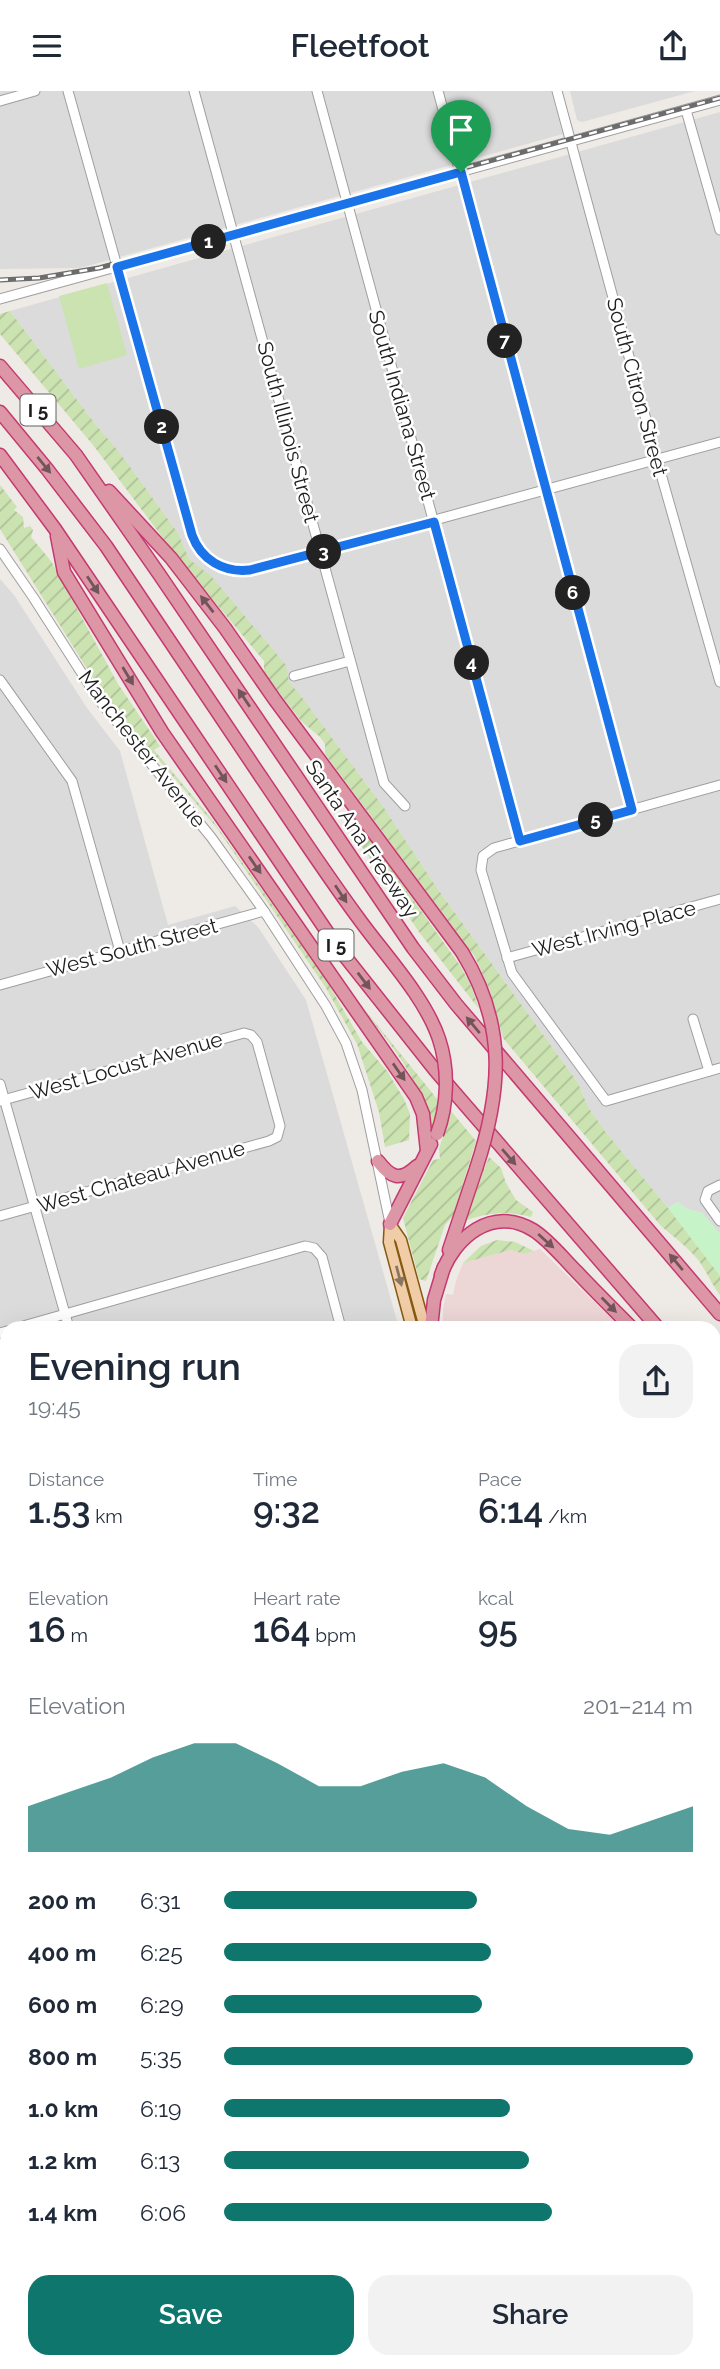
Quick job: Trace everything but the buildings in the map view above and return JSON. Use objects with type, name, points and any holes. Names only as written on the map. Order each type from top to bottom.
[{"type":"highway","name":"Santa Ana Freeway","points":[[0,366],[76,455],[413,948],[456,1005],[720,1314]]},
{"type":"highway","points":[[0,412],[99,537],[353,912],[424,1006],[431,1020],[440,1042],[446,1070],[443,1110],[437,1134],[390,1224]]},
{"type":"highway","name":"I 5","points":[[0,455],[55,529],[336,945],[435,1070],[652,1321]]},
{"type":"highway","points":[[76,455],[171,558],[471,966],[493,1031],[496,1063],[493,1108],[441,1275],[432,1321]]},
{"type":"highway","points":[[55,529],[64,572],[162,733],[416,1097],[423,1114],[425,1156],[408,1175],[397,1177],[387,1173],[378,1161]]},
{"type":"highway","points":[[441,1275],[457,1244],[474,1230],[505,1222],[526,1226],[550,1244],[625,1321]]},
{"type":"main road","points":[[390,1224],[389,1242],[410,1321]]},
{"type":"main road","points":[[390,1224],[401,1240],[423,1321]]},
{"type":"street","points":[[0,101],[35,91]]},
{"type":"street","points":[[68,91],[197,549],[223,568],[243,571],[321,553],[720,442]]},
{"type":"street","name":"South Illinois Street","points":[[194,91],[384,783],[405,806]]},
{"type":"street","name":"South Indiana Street","points":[[317,91],[520,841]]},
{"type":"street","points":[[438,91],[632,810]]},
{"type":"street","name":"South Citron Street","points":[[557,91],[720,682]]},
{"type":"street","points":[[0,299],[720,100]]},
{"type":"street","points":[[686,110],[720,230]]},
{"type":"street","name":"Manchester Avenue","points":[[0,549],[99,700],[211,837],[321,997],[346,1044],[362,1090],[390,1224]]},
{"type":"street","points":[[295,676],[350,661]]},
{"type":"street","points":[[0,680],[72,781],[120,951]]},
{"type":"street","points":[[720,785],[494,848],[483,856],[481,870],[512,973],[606,1101],[720,1068]]},
{"type":"street","name":"West Irving Place","points":[[507,958],[720,899]]},
{"type":"street","name":"West South Street","points":[[0,985],[264,911]]},
{"type":"street","points":[[693,1019],[709,1072]]},
{"type":"street","name":"West Locust Avenue","points":[[2,1101],[238,1034],[251,1035],[256,1038],[259,1046],[279,1120],[279,1134]]},
{"type":"street","points":[[0,1084],[2,1101],[67,1321]]},
{"type":"street","name":"West Chateau Avenue","points":[[0,1216],[269,1141],[279,1134]]},
{"type":"street","points":[[705,1195],[720,1185]]},
{"type":"street","points":[[693,1191],[705,1195]]},
{"type":"street","points":[[705,1195],[706,1203],[720,1221]]},
{"type":"street","points":[[42,1321],[299,1248],[314,1248],[322,1257],[339,1321]]},
{"type":"shaded area","points":[[0,91],[551,91],[563,134],[80,268],[0,269]]},
{"type":"shaded area","points":[[570,91],[695,91],[582,122],[577,120]]},
{"type":"shaded area","points":[[720,112],[720,1234],[702,1213],[687,1209],[678,1202],[668,1208],[604,1130],[588,1107],[578,1083],[437,888],[382,805],[289,683],[285,664],[211,577],[189,559],[178,533],[10,311]]},
{"type":"shaded area","points":[[0,579],[14,595],[87,708],[120,751],[168,925],[235,906],[258,927],[306,1000],[397,1321],[0,1321]]},
{"type":"shaded area","points":[[540,1249],[614,1321],[443,1321],[446,1294],[453,1295],[463,1263],[511,1250],[524,1254]]},
{"type":"green space","points":[[107,283],[127,355],[79,369],[59,296]]},
{"type":"green space","points":[[10,311],[178,533],[189,559],[211,576],[286,665],[289,683],[382,805],[437,888],[578,1083],[588,1107],[604,1130],[720,1276],[720,1295],[695,1256],[661,1226],[503,1038],[490,991],[475,957],[325,754],[325,744],[320,737],[301,721],[264,673],[264,661],[178,558],[93,445],[0,334],[0,314]]},
{"type":"green space","points":[[0,485],[17,507],[14,510],[23,517],[24,528],[30,526],[33,530],[31,537],[51,561],[118,684],[160,746],[154,750],[211,818],[326,980],[362,1042],[387,1071],[410,1114],[409,1140],[385,1147],[379,1112],[357,1044],[326,988],[217,828],[104,696],[0,529]]},
{"type":"green space","points":[[363,829],[461,967],[479,1009],[419,932],[353,833]]},
{"type":"green space","points":[[356,999],[438,1100],[433,1131],[429,1130],[426,1112],[412,1077]]},
{"type":"green space","points":[[451,1111],[476,1141],[453,1216],[445,1225],[426,1281],[419,1279],[403,1218],[433,1160],[440,1159],[439,1149]]},
{"type":"green space","points":[[489,1157],[501,1168],[516,1200],[533,1212],[531,1217],[498,1213],[464,1221]]},
{"type":"green space","points":[[678,1202],[687,1209],[702,1213],[720,1234],[720,1276],[668,1208]]},
{"type":"green space","points":[[497,1240],[515,1242],[534,1251],[524,1254],[511,1250],[463,1263],[481,1246]]},
{"type":"railway","points":[[0,280],[39,278],[99,268],[720,98]]},
{"type":"route","points":[[461,172],[632,810],[520,841],[434,522],[250,570],[223,568],[206,557],[197,549],[192,535],[117,267],[461,172]]}]
